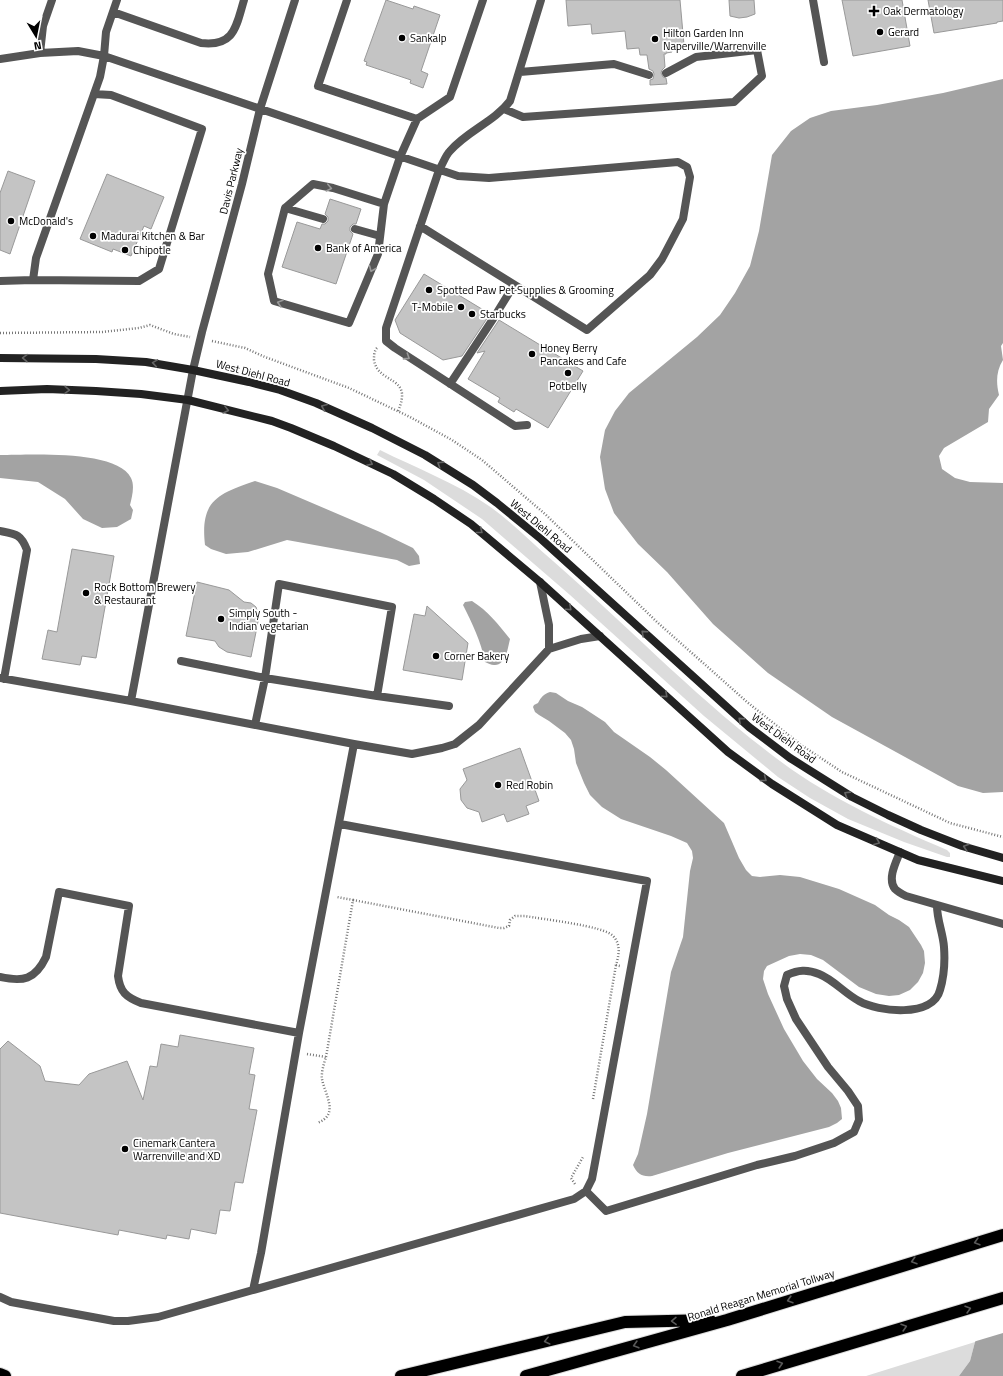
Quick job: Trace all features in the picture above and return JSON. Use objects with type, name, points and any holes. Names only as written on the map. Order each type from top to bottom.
[{"type":"highway","name":"Ronald Reagan Memorial Tollway","points":[[526,1376],[727,1320],[1003,1235]]},
{"type":"highway","points":[[742,1376],[1003,1298]]},
{"type":"highway","points":[[401,1376],[625,1322],[727,1320]]},
{"type":"highway","points":[[0,1374],[5,1376]]},
{"type":"street","points":[[40,54],[43,26],[52,0]]},
{"type":"street","points":[[33,280],[36,258],[100,78],[106,32],[116,0]]},
{"type":"street","points":[[113,12],[201,43],[212,44],[221,42],[230,37],[235,30],[244,0]]},
{"type":"street","name":"Davis Parkway","points":[[131,701],[193,370],[260,109],[295,0]]},
{"type":"street","points":[[347,0],[318,86],[416,119]]},
{"type":"street","points":[[384,204],[333,188],[313,184],[285,208],[268,274],[274,301],[349,323],[378,254],[384,204],[400,157],[416,119],[450,96],[483,0]]},
{"type":"street","points":[[527,425],[515,426],[394,348],[386,340],[386,328],[440,170],[449,152],[461,140],[504,109],[510,101],[541,0]]},
{"type":"street","points":[[813,0],[824,62]]},
{"type":"street","points":[[504,109],[523,117],[734,102],[762,76],[757,50],[696,58],[666,73]]},
{"type":"street","points":[[0,59],[40,54],[78,52],[104,56],[458,176],[489,178],[678,162],[687,167],[690,176],[683,219],[662,259],[650,275],[587,330],[420,226]]},
{"type":"street","points":[[520,72],[614,64],[649,74]]},
{"type":"street","points":[[0,281],[139,280],[159,269],[202,129],[111,95],[94,94]]},
{"type":"street","points":[[285,208],[324,219]]},
{"type":"street","points":[[354,229],[380,236]]},
{"type":"street","points":[[450,384],[494,319],[514,285]]},
{"type":"street","name":"West Diehl Road","points":[[0,358],[96,359],[139,362],[193,370],[280,390],[316,403],[372,428],[425,455],[473,485],[497,503],[541,539],[749,727],[790,758],[852,797],[888,815],[942,838],[1003,858]]},
{"type":"street","points":[[0,391],[47,389],[96,390],[137,393],[188,400],[272,421],[334,446],[393,474],[471,524],[540,582],[728,752],[772,784],[837,825],[918,860],[1003,881]]},
{"type":"street","points":[[0,531],[14,533],[23,540],[27,550],[2,679],[131,701],[354,744],[412,754],[454,744],[479,726],[549,649],[567,642],[600,636]]},
{"type":"street","points":[[540,582],[549,625],[549,649]]},
{"type":"street","points":[[255,725],[265,678],[279,584],[392,607],[377,696]]},
{"type":"street","points":[[181,661],[265,678],[449,706]]},
{"type":"street","points":[[253,1290],[263,1245],[299,1033],[340,824],[354,744]]},
{"type":"street","points":[[0,1297],[11,1302],[114,1320],[128,1321],[158,1317],[574,1199],[583,1193],[592,1178],[647,881],[340,824]]},
{"type":"street","points":[[900,852],[892,874],[892,882],[895,889],[906,896],[1003,924]]},
{"type":"street","points":[[0,977],[13,980],[22,980],[31,977],[42,966],[46,957],[59,892],[129,906],[118,976],[119,984],[124,993],[131,999],[141,1003],[299,1033]]},
{"type":"street","points":[[583,1193],[606,1211],[756,1166],[795,1156],[834,1143],[854,1132],[859,1120],[858,1106],[848,1091],[828,1067],[796,1019],[787,999],[784,986],[787,975],[799,970],[817,973],[833,981],[859,1001],[876,1008],[894,1010],[925,1006],[934,1001],[940,991],[944,965],[944,947],[937,916],[937,906]]},
{"type":"path","points":[[0,333],[102,332],[139,328],[150,325],[174,334]]},
{"type":"path","points":[[238,346],[349,388],[452,440],[482,460],[545,514],[657,622],[747,702],[801,744],[842,772],[917,807],[950,822],[1003,837]]},
{"type":"path","points":[[377,346],[374,360],[377,369],[380,373],[397,383],[401,390],[402,403],[398,412]]},
{"type":"path","points":[[326,895],[499,928],[509,926],[510,920],[515,916],[525,916],[598,929],[613,935],[618,944],[620,955],[616,965],[592,1104]]},
{"type":"path","points":[[317,1124],[324,1121],[329,1113],[329,1101],[322,1079],[353,900]]},
{"type":"path","points":[[616,965],[631,968]]},
{"type":"path","points":[[296,1052],[326,1057]]},
{"type":"path","points":[[583,1193],[571,1178],[582,1158],[584,1151]]},
{"type":"shaded area","points":[[1003,79],[1003,343],[1001,346],[1003,360],[997,377],[999,395],[989,409],[988,422],[944,448],[939,456],[942,469],[955,478],[970,482],[1003,483],[1003,792],[983,793],[958,786],[832,717],[768,673],[713,624],[667,572],[638,544],[614,513],[605,489],[600,457],[605,430],[615,411],[629,393],[697,337],[720,315],[735,293],[750,266],[759,231],[772,155],[791,131],[810,118],[831,111],[877,105],[943,93]]},
{"type":"shaded area","points":[[380,450],[463,490],[497,512],[581,586],[721,714],[799,775],[882,821],[947,850],[950,853],[950,857],[904,842],[848,819],[810,798],[778,777],[704,716],[570,595],[482,519],[424,480],[377,455]]},
{"type":"shaded area","points":[[0,455],[71,456],[109,462],[122,469],[131,478],[133,492],[130,505],[133,510],[131,519],[117,527],[102,528],[83,519],[65,499],[38,482],[0,478]]},
{"type":"shaded area","points":[[255,481],[277,488],[380,532],[413,548],[419,556],[420,564],[409,566],[397,560],[287,540],[248,552],[226,554],[211,549],[205,545],[205,518],[214,501],[230,490]]},
{"type":"shaded area","points":[[472,601],[488,613],[510,639],[506,655],[498,664],[493,665],[485,662],[479,639],[463,605],[465,602]]},
{"type":"shaded area","points":[[550,692],[556,693],[568,701],[582,707],[605,722],[614,732],[666,770],[724,823],[739,858],[746,870],[752,876],[760,877],[780,875],[800,877],[839,889],[875,905],[899,920],[909,927],[921,945],[924,951],[925,963],[923,973],[918,982],[910,990],[899,995],[889,996],[876,994],[859,987],[823,960],[811,955],[800,954],[789,956],[767,966],[764,971],[763,979],[768,994],[784,1029],[803,1061],[817,1079],[838,1101],[841,1108],[842,1119],[837,1123],[829,1127],[728,1153],[652,1176],[645,1176],[636,1171],[633,1165],[638,1154],[647,1114],[671,972],[683,937],[690,871],[693,858],[692,851],[687,843],[621,819],[602,807],[590,795],[576,763],[571,740],[565,733],[535,712],[533,707],[543,696]]},
{"type":"shaded area","points":[[1003,1266],[1003,1376],[959,1376],[970,1361],[975,1342]]},
{"type":"shaded area","points":[[975,1342],[970,1361],[959,1376],[866,1376]]},
{"type":"pier","points":[[1003,1264],[1003,1333],[973,1342],[1001,1265]]},
{"type":"building","name":"Sankalp","points":[[386,0],[413,9],[414,6],[440,15],[421,71],[428,74],[423,88],[410,83],[411,80],[366,65],[367,62],[364,61]]},
{"type":"building","name":"Hilton Garden Inn Naperville/Warrenville","points":[[566,0],[680,0],[684,45],[672,46],[672,52],[664,54],[665,67],[661,73],[663,77],[666,78],[667,84],[650,85],[650,80],[653,79],[654,74],[653,71],[649,69],[647,55],[640,55],[639,48],[627,49],[625,31],[592,34],[591,24],[568,26]]},
{"type":"building","points":[[729,0],[754,0],[755,14],[739,18],[730,16]]},
{"type":"building","points":[[842,0],[902,0],[910,46],[853,56]]},
{"type":"building","points":[[928,0],[1003,0],[1003,21],[934,33]]},
{"type":"building","name":"McDonald's","points":[[8,171],[35,181],[10,254],[0,250],[0,193]]},
{"type":"building","points":[[107,174],[164,197],[151,229],[144,226],[131,256],[113,249],[112,252],[80,239]]},
{"type":"building","name":"Bank of America","points":[[330,199],[361,209],[356,224],[353,224],[350,227],[350,231],[353,234],[336,284],[282,267],[297,222],[320,229],[322,224],[325,224],[328,221],[328,217],[325,214]]},
{"type":"building","points":[[424,274],[490,314],[462,356],[443,360],[400,333],[395,320]]},
{"type":"building","points":[[499,320],[583,371],[548,428],[516,409],[514,412],[498,402],[500,398],[468,379],[485,351],[477,353]]},
{"type":"building","name":"Rock Bottom Brewery & Restaurant","points":[[72,549],[114,556],[96,658],[82,656],[80,665],[42,659],[48,630],[57,632]]},
{"type":"building","points":[[197,582],[229,590],[244,602],[251,603],[256,607],[259,617],[251,657],[227,652],[219,647],[215,641],[186,636]]},
{"type":"building","name":"Corner Bakery","points":[[427,606],[468,643],[462,680],[403,670],[414,614],[425,616]]},
{"type":"building","name":"Red Robin","points":[[520,748],[539,801],[526,806],[529,814],[507,822],[504,814],[482,822],[479,812],[467,808],[461,800],[460,789],[467,780],[463,769]]},
{"type":"building","name":"Cinemark Cantera Warrenville and XD","points":[[180,1035],[254,1048],[249,1074],[255,1075],[249,1109],[257,1110],[243,1183],[235,1182],[230,1211],[220,1210],[216,1234],[191,1229],[189,1239],[167,1235],[166,1239],[119,1230],[118,1235],[0,1213],[0,1049],[8,1041],[40,1066],[45,1081],[79,1085],[89,1074],[127,1061],[143,1100],[150,1066],[157,1067],[161,1044],[178,1047]]},
{"type":"place","name":"Oak Dermatology","points":[[874,11]]},
{"type":"place","name":"Gerard","points":[[880,32]]},
{"type":"place","name":"Sankalp","points":[[402,38]]},
{"type":"place","name":"Hilton Garden Inn Naperville/Warrenville","points":[[655,39]]},
{"type":"place","name":"McDonald's","points":[[11,221]]},
{"type":"place","name":"Madurai Kitchen & Bar","points":[[93,236]]},
{"type":"place","name":"Bank of America","points":[[318,248]]},
{"type":"place","name":"Chipotle","points":[[125,250]]},
{"type":"place","name":"Spotted Paw Pet Supplies & Grooming","points":[[429,290]]},
{"type":"place","name":"T-Mobile","points":[[461,307]]},
{"type":"place","name":"Starbucks","points":[[472,314]]},
{"type":"place","name":"Honey Berry Pancakes and Cafe","points":[[532,354]]},
{"type":"place","name":"Potbelly","points":[[568,373]]},
{"type":"place","name":"Rock Bottom Brewery & Restaurant","points":[[86,593]]},
{"type":"place","name":"Simply South - Indian vegetarian","points":[[221,619]]},
{"type":"place","name":"Corner Bakery","points":[[436,656]]},
{"type":"place","name":"Red Robin","points":[[498,785]]},
{"type":"place","name":"Cinemark Cantera Warrenville and XD","points":[[125,1149]]}]
